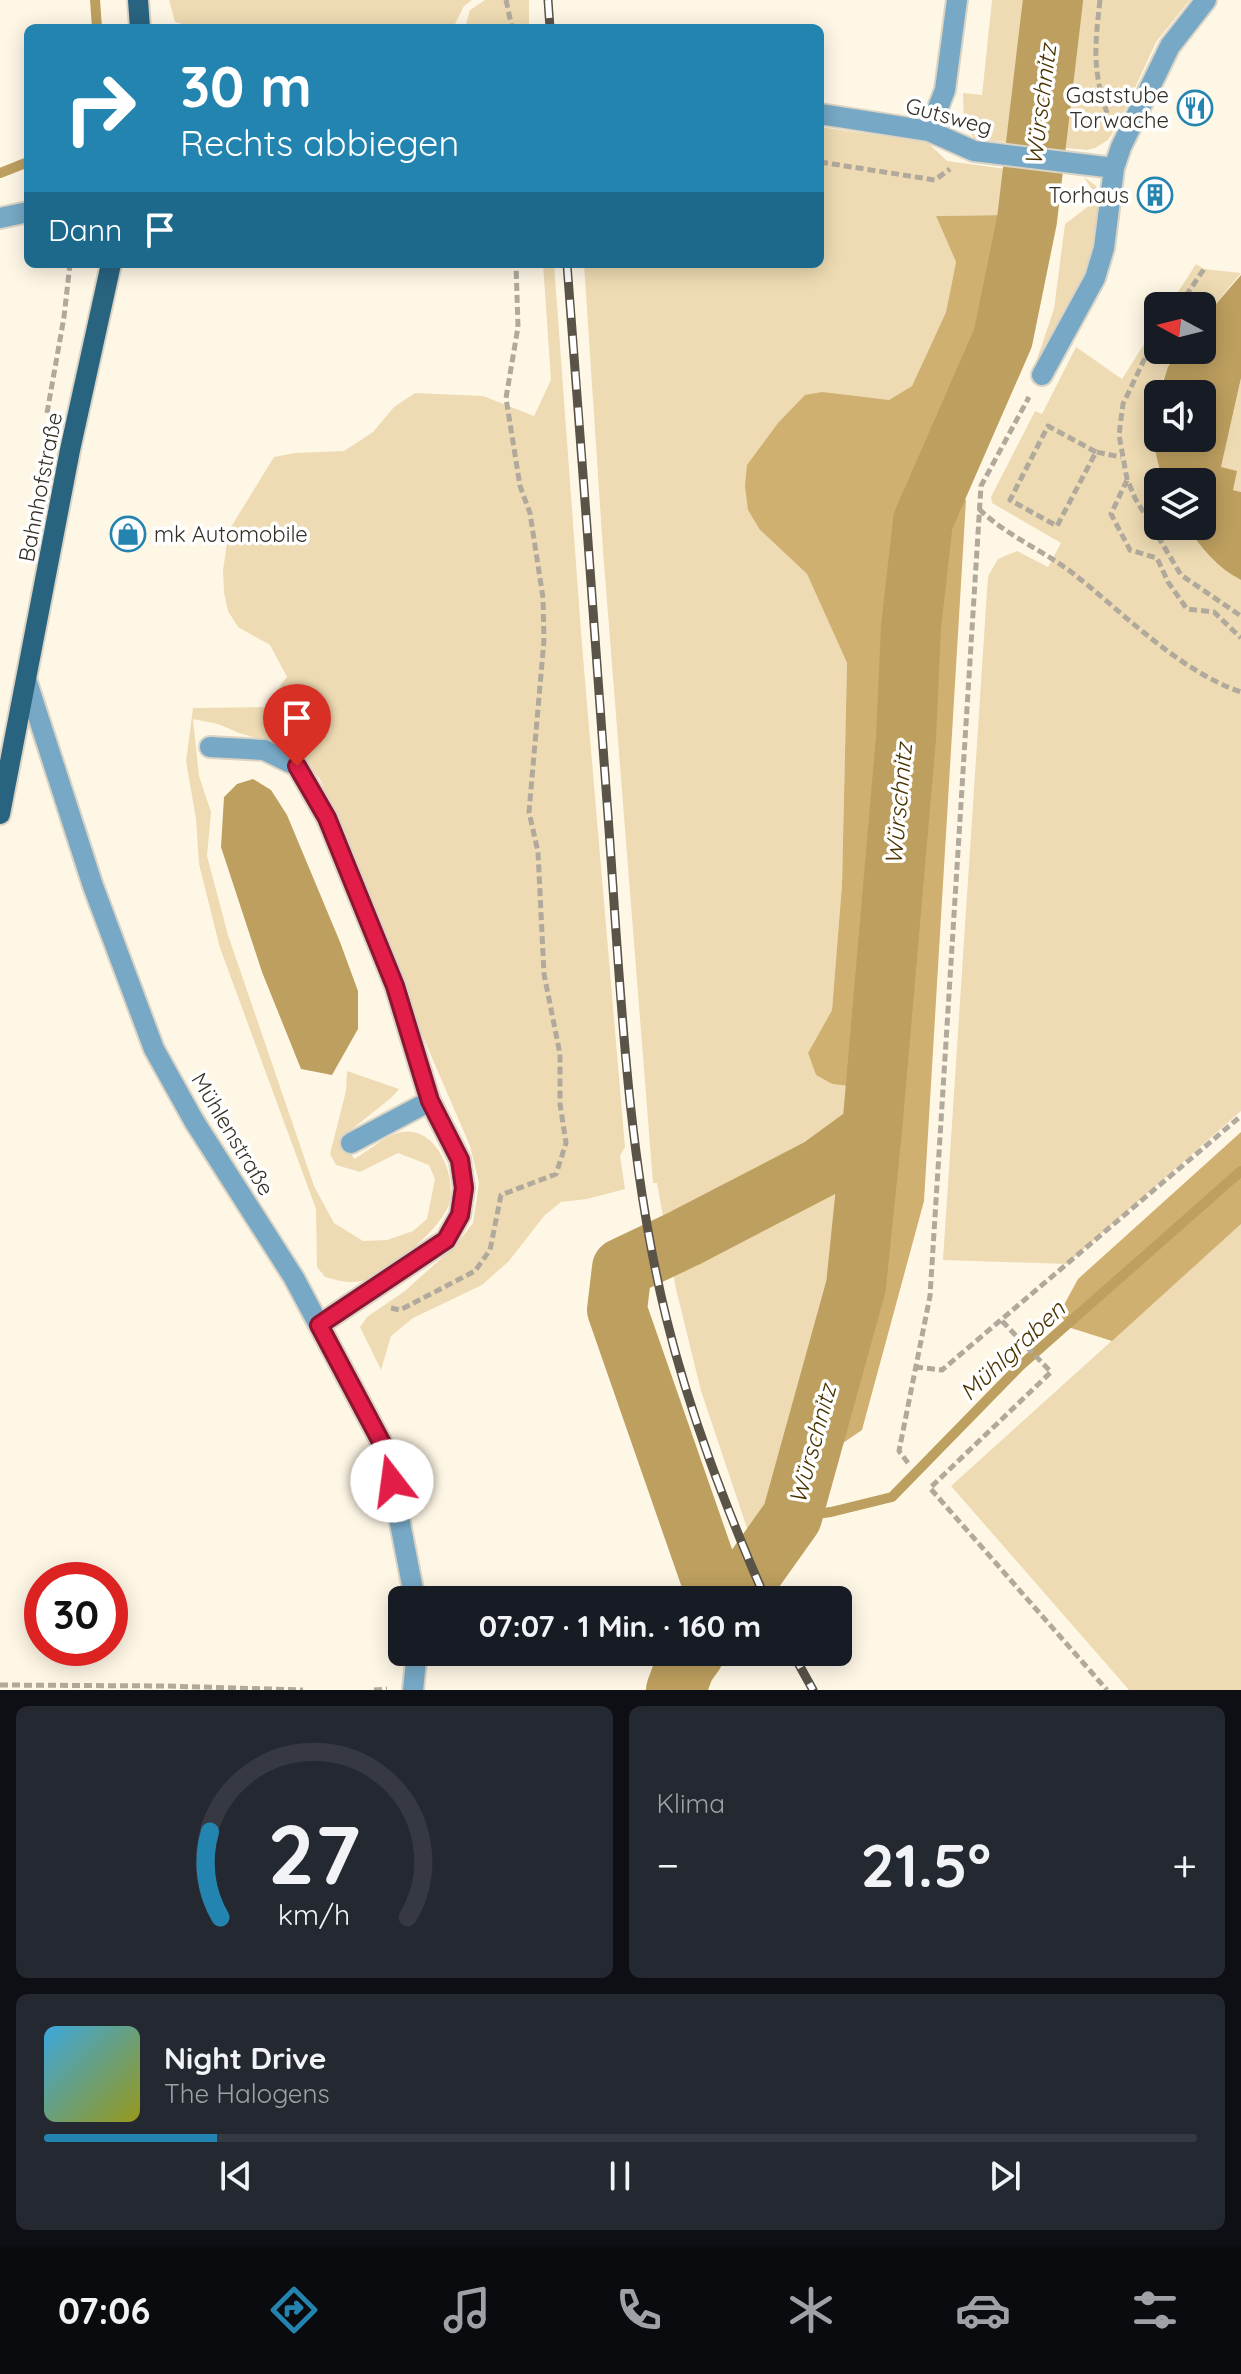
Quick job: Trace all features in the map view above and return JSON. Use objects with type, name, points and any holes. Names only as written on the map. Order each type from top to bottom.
[{"type":"main road","points":[[138,0],[140,24]]},
{"type":"main road","name":"Bahnhofstraße","points":[[0,814],[70,450],[110,268]]},
{"type":"street","points":[[929,131],[945,90],[957,0]]},
{"type":"street","points":[[1042,375],[1095,278],[1104,248],[1114,168],[1121,147],[1170,46],[1206,0]]},
{"type":"street","name":"Gutsweg","points":[[824,115],[929,131],[974,151],[1114,168]]},
{"type":"street","points":[[0,218],[24,213]]},
{"type":"street","name":"Mühlenstraße","points":[[27,682],[93,886],[154,1049],[194,1121],[294,1278],[386,1451],[412,1586]]},
{"type":"street","points":[[210,747],[264,750],[297,766],[327,818],[395,986],[430,1101],[460,1160],[464,1188],[460,1215],[446,1240],[319,1325]]},
{"type":"street","points":[[351,1143],[430,1101]]},
{"type":"street","points":[[413,1690],[416,1666]]},
{"type":"path","points":[[506,0],[511,24]]},
{"type":"path","points":[[1100,0],[1093,54],[1106,110],[1121,147]]},
{"type":"path","points":[[824,163],[935,180],[974,151]]},
{"type":"path","points":[[355,1302],[400,1310],[475,1271],[490,1250],[501,1195],[556,1174],[566,1143],[560,1104],[560,1054],[544,974],[538,852],[529,812],[544,640],[543,598],[530,513],[520,486],[506,398],[518,327],[516,268]]},
{"type":"path","points":[[1188,292],[1204,269]]},
{"type":"path","points":[[1144,360],[1123,404],[1119,423],[1121,457],[1127,479],[1181,575],[1241,616]]},
{"type":"path","points":[[908,1463],[899,1451],[930,1296],[978,508],[981,486],[1042,375]]},
{"type":"path","points":[[1096,452],[1057,526],[1010,500],[1048,426],[1096,452],[1121,457]]},
{"type":"path","points":[[1127,479],[1111,514],[1130,550],[1157,558],[1168,582],[1187,609],[1214,612],[1241,638]]},
{"type":"path","points":[[978,508],[997,526],[1068,569],[1171,653],[1241,692]]},
{"type":"path","points":[[915,1367],[942,1370],[1241,1116]]},
{"type":"path","points":[[1002,1321],[1051,1372],[930,1488],[1107,1690]]},
{"type":"path","points":[[0,1685],[303,1690]]},
{"type":"shaded area","points":[[169,0],[472,0],[464,6],[455,24],[175,22]]},
{"type":"shaded area","points":[[485,0],[529,0],[529,24],[466,24],[470,10]]},
{"type":"shaded area","points":[[992,0],[1190,0],[1156,42],[1119,123],[1108,140],[1087,150],[975,139],[964,125],[963,93],[982,95]]},
{"type":"shaded area","points":[[824,128],[927,142],[947,161],[1014,170],[1004,215],[936,216],[956,262],[946,312],[912,386],[889,400],[857,398],[760,530],[807,574],[847,663],[842,884],[832,1010],[808,1053],[816,1075],[832,1084],[864,1088],[859,1162],[843,1284],[789,1448],[778,1467],[776,1504],[749,1534],[701,1391],[676,1289],[657,1183],[653,1183],[603,551],[584,268],[824,268]]},
{"type":"shaded area","points":[[1084,177],[1096,186],[1101,200],[1089,272],[1035,365],[1054,309],[1065,224],[1098,199]]},
{"type":"shaded area","points":[[1004,215],[981,324],[911,520],[894,626],[864,1088],[832,1084],[816,1075],[808,1053],[832,1010],[842,884],[847,663],[807,574],[760,530],[748,510],[745,486],[747,465],[778,423],[805,395],[822,392],[889,400],[912,386],[946,312],[956,262],[936,216]]},
{"type":"shaded area","points":[[1196,264],[1204,269],[1241,273],[1216,303],[1216,292],[1178,292]]},
{"type":"shaded area","points":[[543,268],[554,268],[582,645],[625,1147],[620,1156],[625,1189],[561,1202],[544,1216],[509,1261],[482,1285],[413,1318],[391,1336],[381,1370],[360,1327],[367,1317],[405,1291],[455,1246],[473,1223],[479,1183],[470,1146],[417,1023],[320,779],[296,754],[279,744],[193,719],[199,776],[211,812],[207,856],[228,935],[314,1186],[334,1223],[363,1241],[387,1240],[413,1231],[427,1219],[435,1179],[429,1165],[398,1153],[360,1172],[336,1165],[330,1154],[346,1091],[347,1071],[399,1089],[342,1137],[354,1159],[389,1136],[414,1132],[426,1137],[435,1146],[448,1170],[451,1196],[448,1207],[434,1228],[410,1251],[384,1271],[361,1281],[347,1282],[325,1277],[317,1267],[316,1209],[220,948],[199,864],[196,819],[186,761],[193,708],[273,707],[268,702],[287,677],[270,645],[238,627],[228,611],[224,593],[223,570],[229,530],[274,457],[344,451],[373,432],[394,407],[415,393],[483,396],[534,416],[551,380]]},
{"type":"shaded area","points":[[1241,275],[1241,378],[1221,467],[1237,471],[1233,490],[1241,492],[1241,580],[1217,563],[1197,540],[1216,540],[1216,468],[1160,468],[1156,452],[1216,452],[1216,380],[1164,380],[1170,364],[1216,364],[1216,304]]},
{"type":"shaded area","points":[[1144,344],[1144,364],[1170,364],[1163,380],[1144,380],[1144,452],[1156,452],[1160,468],[1144,468],[1144,540],[1197,540],[1217,563],[1241,580],[1241,1111],[1067,1264],[943,1260],[988,576],[998,559],[1017,551],[1048,567],[1061,543],[992,503],[991,497],[1035,411],[1042,414],[1076,347],[1122,379]]},
{"type":"shaded area","points":[[1241,378],[1241,492],[1233,490],[1221,467]]},
{"type":"shaded area","points":[[948,492],[966,500],[924,1201],[862,1430],[824,1456],[864,1288],[885,1132],[918,737],[922,628],[933,524]]},
{"type":"shaded area","points":[[253,779],[271,790],[287,815],[358,991],[358,1029],[332,1075],[301,1069],[262,972],[221,847],[224,797],[237,784]]},
{"type":"shaded area","points":[[1241,1132],[1241,1224],[1112,1341],[1071,1328],[1059,1314],[1078,1279]]},
{"type":"shaded area","points":[[1241,1224],[1241,1690],[1129,1690],[951,1486]]},
{"type":"waterway","points":[[95,0],[97,24]]},
{"type":"waterway","name":"Würschnitz","points":[[743,1586],[792,1517],[856,1286],[906,738],[911,627],[923,521],[1003,338],[1027,220],[1053,0]]},
{"type":"waterway","points":[[0,173],[24,164]]},
{"type":"waterway","points":[[713,1586],[617,1310],[622,1268],[820,1168],[872,1130]]},
{"type":"waterway","name":"Mühlgraben","points":[[792,1517],[831,1512],[892,1497],[1020,1366],[1241,1171]]},
{"type":"waterway","name":"Würschnitz","points":[[676,1690],[685,1666]]},
{"type":"railway","points":[[548,0],[550,24]]},
{"type":"railway","points":[[567,268],[626,1061],[641,1190],[666,1317],[686,1390],[723,1496],[760,1586]]},
{"type":"railway","points":[[800,1666],[813,1690]]},
{"type":"place","name":"Gaststube Torwache","points":[[1195,108]]},
{"type":"place","name":"Torhaus","points":[[1155,195]]},
{"type":"place","name":"mk Automobile","points":[[128,534]]},
{"type":"route","points":[[297,766],[327,818],[395,986],[430,1101],[460,1160],[464,1188],[460,1215],[446,1240],[319,1325],[386,1451],[392,1481]]}]
